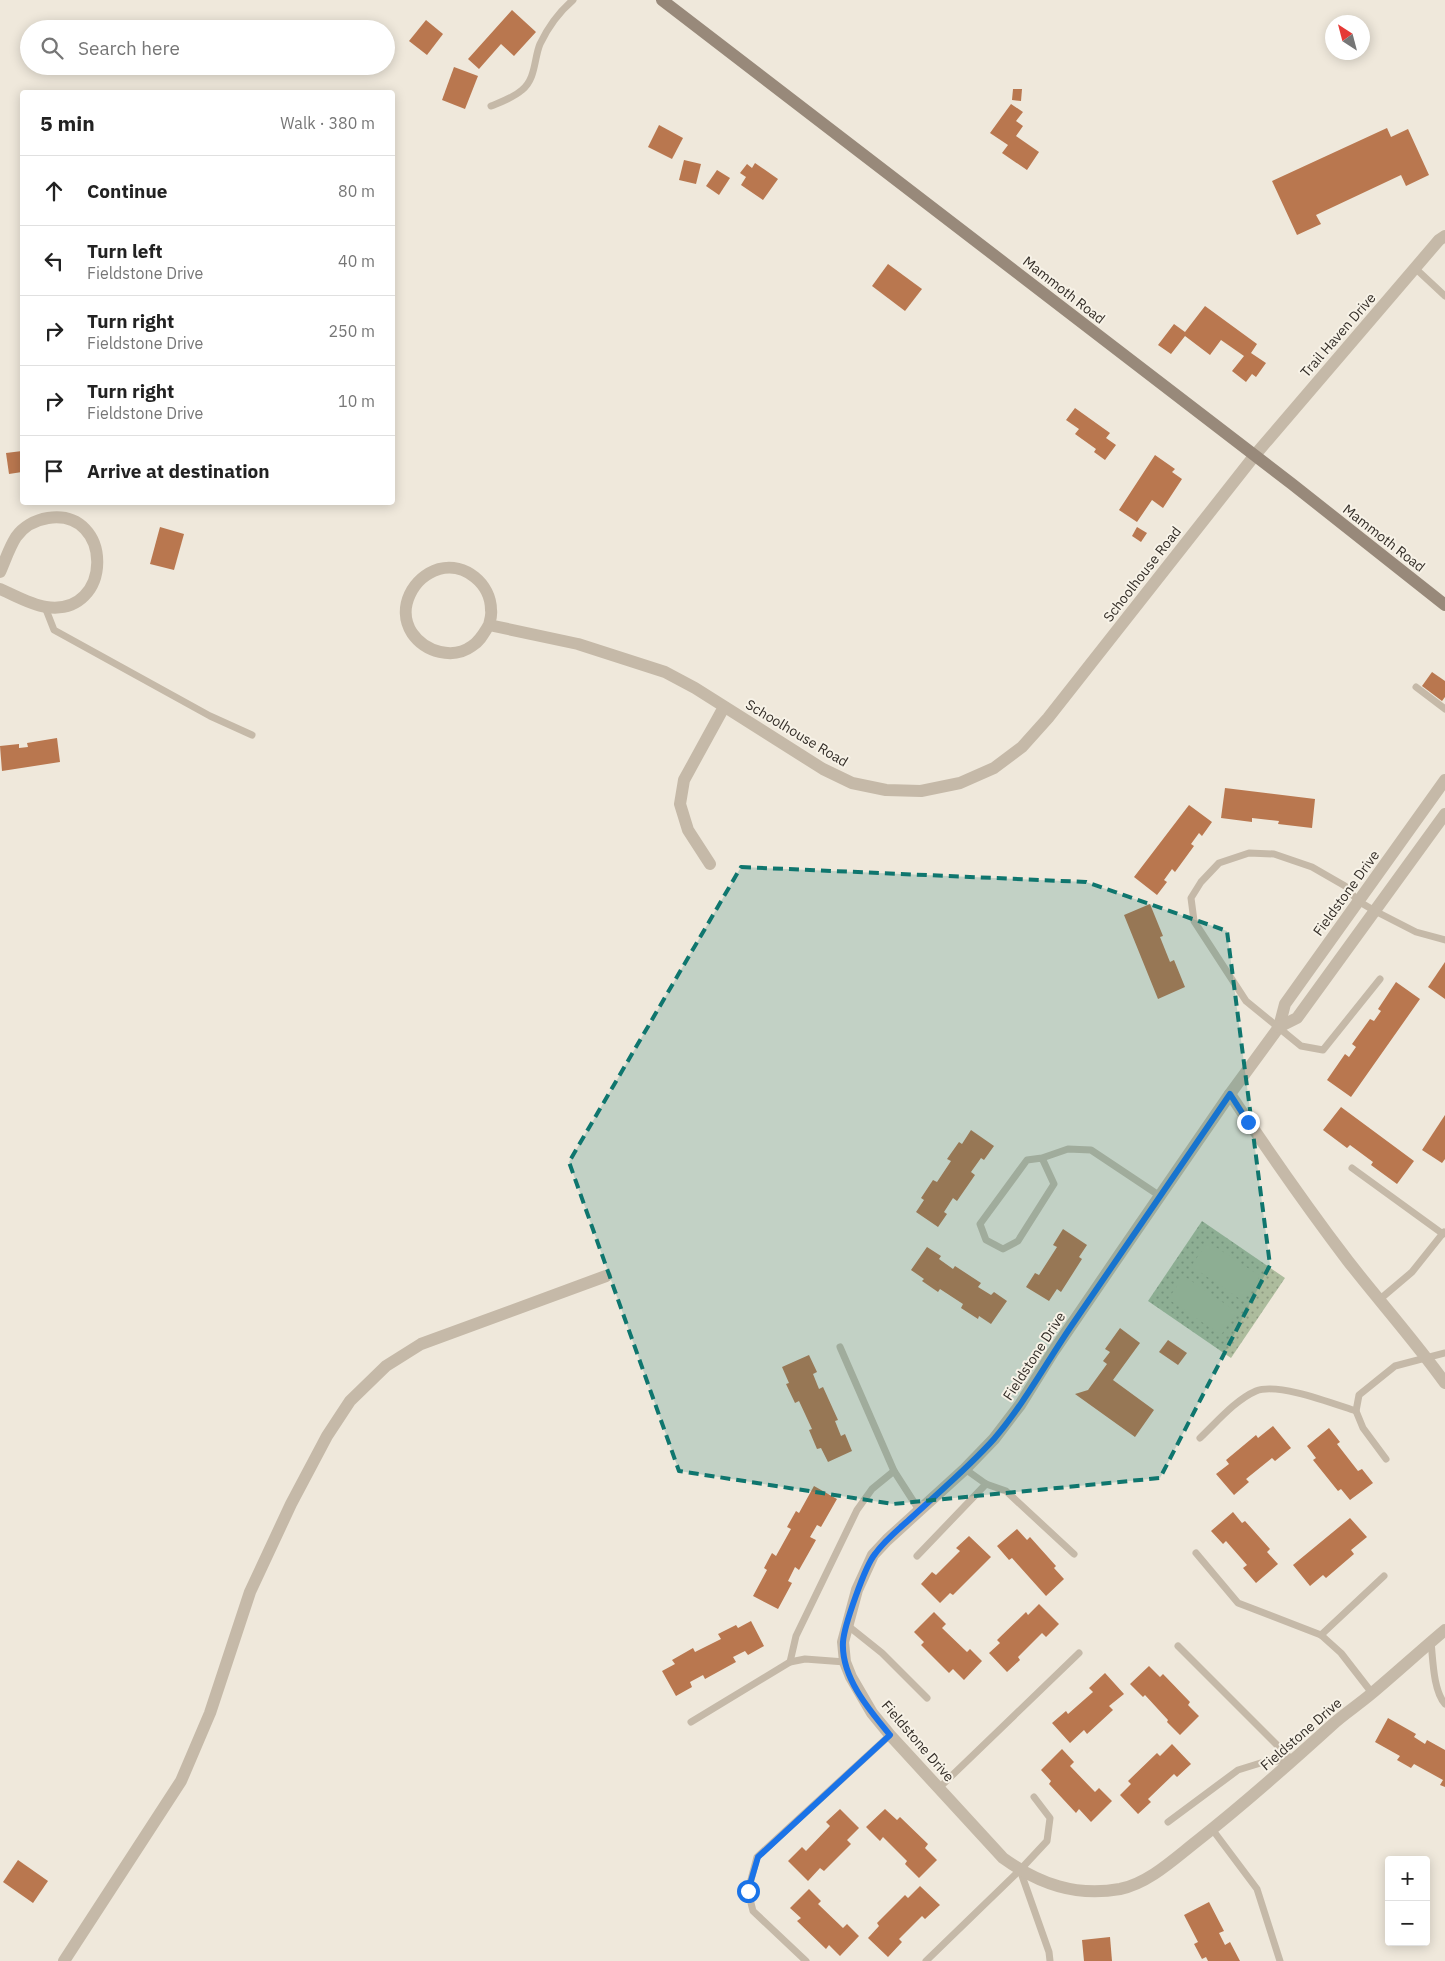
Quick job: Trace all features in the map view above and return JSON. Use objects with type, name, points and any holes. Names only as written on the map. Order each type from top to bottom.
[{"type":"main road","name":"Mammoth Road","points":[[662,0],[1254,455],[1445,605]]},
{"type":"street","name":"Trail Haven Drive","points":[[1254,455],[1439,240],[1445,236]]},
{"type":"street","name":"Schoolhouse Road","points":[[489,626],[578,644],[633,660],[664,672],[695,688],[823,769],[852,783],[886,790],[921,791],[960,783],[994,768],[1022,747],[1048,718],[1254,455]]},
{"type":"street","points":[[0,572],[16,537],[27,526],[40,519],[55,517],[70,520],[92,538],[98,552],[99,567],[95,581],[87,594],[75,603],[60,608],[45,607],[0,589]]},
{"type":"street","points":[[444,568],[459,569],[472,574],[483,584],[489,597],[492,611],[489,626],[482,637],[466,650],[446,653],[432,650],[420,643],[412,632],[407,619],[406,606],[410,592],[419,580],[430,572],[444,568]]},
{"type":"street","points":[[710,864],[688,830],[680,804],[684,780],[724,707]]},
{"type":"street","name":"Fieldstone Drive","points":[[1445,780],[1285,1004],[1279,1027],[1230,1094],[1053,1352],[1020,1406],[994,1439],[965,1469],[873,1555],[858,1590],[843,1642],[845,1662],[851,1677],[872,1713],[1003,1858],[1038,1880],[1058,1887],[1079,1891],[1120,1889],[1140,1883],[1174,1859],[1293,1761],[1445,1630]]},
{"type":"street","name":"Fieldstone Drive","points":[[1279,1027],[1297,1018],[1445,814]]},
{"type":"street","points":[[1230,1094],[1335,1242],[1445,1383]]},
{"type":"street","points":[[64,1961],[182,1781],[210,1713],[250,1592],[291,1504],[322,1444],[350,1402],[386,1366],[421,1344],[606,1276]]},
{"type":"lane","points":[[491,106],[524,89],[536,67],[539,45],[550,25],[562,9],[573,0]]},
{"type":"lane","points":[[1415,268],[1445,296]]},
{"type":"lane","points":[[45,607],[54,630],[210,716],[252,735]]},
{"type":"lane","points":[[1416,687],[1445,709]]},
{"type":"lane","points":[[1380,979],[1323,1050],[1302,1046],[1246,1001],[1194,921],[1191,898],[1201,882],[1219,863],[1249,854],[1274,854],[1312,867],[1344,886],[1358,901],[1374,911],[1416,932],[1445,940]]},
{"type":"lane","points":[[1042,1158],[1054,1184],[1018,1241],[1003,1249],[986,1240],[980,1224],[1027,1160],[1042,1158],[1068,1149],[1091,1150],[1160,1196]]},
{"type":"lane","points":[[1352,1168],[1444,1232],[1412,1272],[1379,1300]]},
{"type":"lane","points":[[840,1347],[894,1471],[919,1510]]},
{"type":"lane","points":[[1386,1459],[1363,1428],[1356,1412],[1359,1395],[1395,1366],[1445,1353]]},
{"type":"lane","points":[[1200,1438],[1237,1404],[1257,1391],[1280,1390],[1314,1398],[1356,1412]]},
{"type":"lane","points":[[965,1469],[986,1484],[1006,1490],[1074,1554]]},
{"type":"lane","points":[[790,1662],[796,1636],[857,1510],[872,1489],[894,1471]]},
{"type":"lane","points":[[917,1556],[986,1484]]},
{"type":"lane","points":[[1196,1553],[1238,1603],[1322,1635],[1341,1652],[1372,1694]]},
{"type":"lane","points":[[1322,1635],[1384,1576]]},
{"type":"lane","points":[[847,1625],[882,1653],[927,1698]]},
{"type":"lane","points":[[1431,1642],[1434,1675],[1445,1704]]},
{"type":"lane","points":[[1178,1646],[1293,1761]]},
{"type":"lane","points":[[939,1788],[1079,1653]]},
{"type":"lane","points":[[691,1722],[790,1662],[805,1659],[845,1662]]},
{"type":"lane","points":[[806,1961],[753,1911],[748,1891],[758,1857],[890,1735]]},
{"type":"lane","points":[[1168,1822],[1238,1770],[1267,1761],[1293,1761]]},
{"type":"lane","points":[[926,1961],[1020,1870],[1047,1841],[1050,1818],[1034,1797]]},
{"type":"lane","points":[[1212,1829],[1257,1889],[1280,1961]]},
{"type":"lane","points":[[1020,1870],[1049,1952],[1050,1961]]},
{"type":"highlighted area","points":[[741,867],[1086,882],[1227,931],[1270,1265],[1160,1478],[893,1504],[679,1471],[569,1162]]},
{"type":"green space","points":[[1202,1221],[1285,1278],[1231,1358],[1148,1301]]},
{"type":"green space","points":[[1208,1242],[1260,1276],[1243,1301],[1191,1266]]},
{"type":"green space","points":[[1184,1276],[1237,1312],[1221,1335],[1168,1299]]},
{"type":"building","points":[[512,10],[536,32],[514,56],[501,44],[479,69],[468,59]]},
{"type":"building","points":[[426,20],[443,34],[427,55],[409,41]]},
{"type":"building","points":[[454,67],[478,76],[465,109],[442,100]]},
{"type":"building","points":[[1013,89],[1022,89],[1021,101],[1012,100]]},
{"type":"building","points":[[1011,104],[1023,112],[1016,121],[1023,126],[1016,136],[1039,152],[1027,170],[1002,153],[1008,145],[990,133]]},
{"type":"building","points":[[659,125],[683,138],[672,159],[648,147]]},
{"type":"building","points":[[1387,128],[1391,137],[1408,129],[1429,175],[1406,186],[1401,175],[1316,215],[1321,224],[1297,235],[1272,181]]},
{"type":"building","points":[[684,160],[701,164],[696,184],[679,180]]},
{"type":"building","points":[[755,163],[778,179],[763,200],[741,185],[746,177],[740,173],[747,164],[752,168]]},
{"type":"building","points":[[717,170],[730,178],[719,195],[706,186]]},
{"type":"building","points":[[888,264],[922,289],[905,311],[872,286]]},
{"type":"building","points":[[1205,306],[1257,344],[1251,353],[1266,363],[1256,377],[1252,374],[1246,382],[1232,371],[1244,356],[1221,340],[1210,355],[1185,336],[1171,354],[1158,345],[1174,324],[1185,332]]},
{"type":"building","points":[[1075,408],[1110,433],[1106,438],[1116,445],[1105,460],[1094,452],[1096,449],[1075,434],[1079,429],[1066,420]]},
{"type":"building","points":[[20,451],[20,472],[9,474],[6,453]]},
{"type":"building","points":[[1155,455],[1175,469],[1172,472],[1182,479],[1163,508],[1152,500],[1137,522],[1119,510]]},
{"type":"building","points":[[160,527],[184,534],[174,570],[150,564]]},
{"type":"building","points":[[1137,527],[1147,533],[1141,542],[1132,536]]},
{"type":"building","points":[[1432,672],[1445,681],[1445,697],[1442,701],[1422,686]]},
{"type":"building","points":[[57,738],[60,762],[2,771],[0,746],[19,744],[19,748],[28,747],[27,743]]},
{"type":"building","points":[[1225,788],[1315,799],[1312,828],[1278,824],[1279,821],[1252,818],[1252,822],[1221,818]]},
{"type":"building","points":[[1189,805],[1212,822],[1202,836],[1199,833],[1191,844],[1194,846],[1175,872],[1172,869],[1164,880],[1167,882],[1157,895],[1134,877]]},
{"type":"building","points":[[1150,904],[1163,936],[1160,937],[1170,962],[1174,960],[1185,987],[1158,999],[1124,915]]},
{"type":"building","points":[[1445,962],[1445,999],[1428,987]]},
{"type":"building","points":[[1396,982],[1420,999],[1351,1097],[1327,1080],[1345,1054],[1349,1057],[1356,1047],[1352,1044],[1370,1019],[1374,1021],[1381,1011],[1378,1009]]},
{"type":"building","points":[[1341,1107],[1414,1161],[1397,1184],[1371,1165],[1373,1162],[1350,1145],[1347,1148],[1323,1130]]},
{"type":"building","points":[[1445,1115],[1445,1159],[1442,1163],[1422,1150]]},
{"type":"building","points":[[971,1130],[994,1146],[984,1160],[981,1158],[971,1172],[975,1175],[957,1201],[953,1198],[944,1212],[947,1214],[938,1227],[916,1212],[924,1200],[921,1198],[933,1180],[937,1182],[951,1161],[947,1159],[959,1142],[962,1144]]},
{"type":"building","points":[[1063,1229],[1087,1245],[1079,1257],[1082,1259],[1061,1292],[1057,1289],[1049,1301],[1026,1287],[1035,1273],[1039,1275],[1057,1247],[1053,1245]]},
{"type":"building","points":[[927,1247],[941,1256],[939,1259],[953,1269],[955,1266],[981,1283],[978,1287],[991,1295],[994,1292],[1007,1301],[991,1324],[979,1316],[978,1319],[961,1308],[963,1304],[940,1289],[938,1292],[922,1281],[924,1279],[911,1270]]},
{"type":"building","points":[[1120,1328],[1140,1343],[1113,1380],[1154,1410],[1135,1437],[1075,1394],[1088,1390],[1107,1364],[1103,1361],[1110,1352],[1105,1349]]},
{"type":"building","points":[[1168,1340],[1187,1353],[1178,1365],[1159,1352]]},
{"type":"building","points":[[809,1355],[817,1372],[813,1374],[819,1389],[823,1387],[838,1420],[835,1421],[841,1436],[845,1434],[852,1451],[828,1462],[821,1448],[817,1449],[809,1430],[812,1429],[799,1401],[795,1403],[786,1384],[789,1383],[782,1367]]},
{"type":"building","points":[[1273,1426],[1291,1448],[1275,1461],[1272,1458],[1246,1479],[1249,1482],[1234,1495],[1216,1474],[1229,1464],[1226,1460],[1256,1435],[1258,1438]]},
{"type":"building","points":[[1329,1428],[1340,1442],[1337,1444],[1358,1471],[1362,1469],[1373,1483],[1350,1500],[1341,1489],[1338,1491],[1313,1460],[1316,1458],[1307,1446]]},
{"type":"building","points":[[814,1486],[837,1499],[821,1527],[817,1525],[810,1537],[816,1540],[799,1570],[795,1567],[788,1581],[792,1583],[778,1609],[753,1596],[767,1570],[764,1568],[772,1553],[776,1556],[791,1529],[787,1527],[796,1511],[799,1513]]},
{"type":"building","points":[[1233,1512],[1242,1523],[1245,1521],[1270,1549],[1267,1552],[1278,1564],[1256,1583],[1243,1568],[1247,1565],[1226,1541],[1223,1544],[1211,1531]]},
{"type":"building","points":[[1350,1518],[1367,1537],[1351,1550],[1354,1554],[1326,1578],[1323,1575],[1310,1586],[1293,1565]]},
{"type":"building","points":[[1017,1529],[1027,1540],[1030,1537],[1056,1566],[1054,1568],[1064,1579],[1046,1596],[1012,1558],[1009,1560],[997,1546]]},
{"type":"building","points":[[969,1536],[991,1557],[953,1595],[950,1593],[940,1603],[921,1584],[932,1572],[936,1575],[960,1551],[956,1548]]},
{"type":"building","points":[[1039,1604],[1059,1624],[1046,1637],[1042,1633],[1018,1657],[1020,1660],[1007,1672],[989,1653],[1000,1643],[997,1640],[1026,1612],[1028,1615]]},
{"type":"building","points":[[934,1612],[946,1624],[942,1628],[967,1652],[970,1649],[982,1661],[964,1680],[953,1669],[949,1673],[921,1645],[924,1642],[914,1632]]},
{"type":"building","points":[[751,1621],[764,1646],[748,1655],[745,1651],[733,1657],[736,1662],[705,1679],[703,1675],[690,1682],[692,1687],[676,1696],[662,1671],[675,1664],[672,1660],[693,1648],[695,1652],[721,1639],[718,1634],[736,1625],[738,1628]]},
{"type":"building","points":[[1149,1666],[1160,1677],[1163,1674],[1190,1702],[1188,1705],[1199,1716],[1180,1735],[1145,1695],[1143,1697],[1130,1684]]},
{"type":"building","points":[[1105,1673],[1124,1694],[1109,1706],[1113,1710],[1087,1734],[1084,1730],[1070,1743],[1052,1723],[1066,1711],[1068,1714],[1093,1692],[1089,1688]]},
{"type":"building","points":[[1388,1718],[1416,1734],[1414,1737],[1425,1744],[1427,1740],[1445,1750],[1445,1787],[1440,1785],[1443,1780],[1414,1764],[1411,1768],[1397,1760],[1400,1756],[1375,1742]]},
{"type":"building","points":[[1172,1744],[1191,1764],[1177,1777],[1174,1774],[1148,1799],[1151,1802],[1138,1814],[1120,1795],[1131,1784],[1128,1781],[1157,1753],[1160,1756]]},
{"type":"building","points":[[1062,1749],[1074,1762],[1070,1766],[1095,1792],[1099,1788],[1112,1801],[1091,1822],[1079,1809],[1076,1813],[1049,1784],[1051,1781],[1041,1770]]},
{"type":"building","points":[[840,1809],[859,1828],[847,1840],[851,1844],[824,1871],[820,1868],[808,1881],[788,1861],[802,1847],[806,1851],[830,1826],[826,1822]]},
{"type":"building","points":[[885,1809],[897,1820],[900,1817],[928,1844],[925,1848],[937,1860],[919,1878],[905,1864],[907,1861],[883,1837],[880,1841],[866,1827]]},
{"type":"building","points":[[18,1860],[48,1881],[33,1903],[3,1882]]},
{"type":"building","points":[[920,1886],[940,1905],[925,1919],[922,1916],[899,1939],[902,1942],[888,1957],[868,1938],[879,1926],[877,1923],[905,1895],[908,1898]]},
{"type":"building","points":[[809,1889],[821,1901],[818,1904],[843,1928],[847,1924],[859,1936],[840,1956],[829,1945],[826,1949],[797,1921],[801,1918],[790,1908]]},
{"type":"building","points":[[1209,1902],[1224,1931],[1219,1933],[1225,1945],[1230,1942],[1240,1961],[1208,1961],[1206,1957],[1202,1959],[1194,1944],[1198,1942],[1184,1915]]},
{"type":"building","points":[[1110,1937],[1112,1961],[1084,1961],[1082,1940]]},
{"type":"route","points":[[748,1891],[758,1857],[890,1735],[872,1713],[851,1677],[845,1662],[843,1642],[858,1590],[873,1555],[965,1469],[994,1439],[1020,1406],[1053,1352],[1230,1094],[1248,1122]]}]
